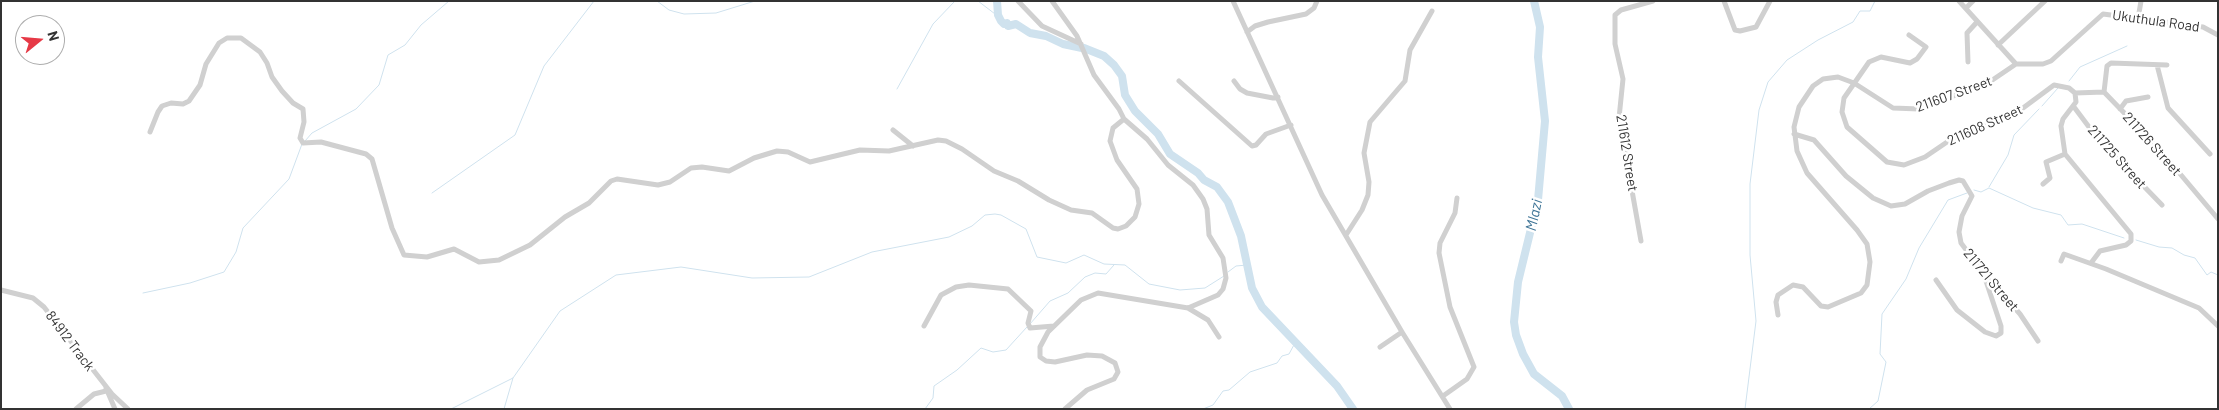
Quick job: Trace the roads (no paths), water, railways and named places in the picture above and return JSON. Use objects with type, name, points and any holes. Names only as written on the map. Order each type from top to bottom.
[{"type":"street","points":[[1018,1],[1042,26],[1081,44]]},
{"type":"street","points":[[1052,1],[1081,44],[1094,75],[1124,119],[1148,139],[1172,169],[1193,185],[1206,204],[1209,234],[1224,260],[1226,282],[1218,295],[1188,308]]},
{"type":"street","points":[[1234,1],[1292,125],[1322,195],[1402,332],[1450,409]]},
{"type":"street","points":[[1247,32],[1255,26],[1306,14],[1314,8],[1317,1]]},
{"type":"street","name":"211612 Street","points":[[1641,241],[1619,118],[1623,79],[1616,44],[1616,15],[1621,10],[1653,1]]},
{"type":"street","points":[[1724,1],[1735,30],[1740,31],[1756,27],[1770,1]]},
{"type":"street","points":[[1959,1],[2016,64]]},
{"type":"street","points":[[1966,8],[1973,1]]},
{"type":"street","points":[[1998,45],[2045,1]]},
{"type":"street","points":[[2138,19],[2141,1]]},
{"type":"street","points":[[1346,235],[1362,210],[1368,195],[1368,176],[1363,159],[1370,122],[1405,81],[1410,50],[1432,11]]},
{"type":"street","name":"Ukuthula Road","points":[[2016,64],[2043,64],[2051,61],[2103,14],[2203,26],[2218,35]]},
{"type":"street","points":[[1968,62],[1967,33],[1977,22]]},
{"type":"street","points":[[1854,82],[1873,59],[1881,57],[1910,63],[1917,60],[1926,47],[1909,35]]},
{"type":"street","points":[[150,132],[162,106],[171,103],[183,104],[189,101],[200,85],[206,64],[219,43],[227,38],[241,38],[250,42],[260,52],[267,62],[272,77],[282,91],[293,103],[303,110],[304,122],[300,138],[303,143],[321,142],[366,154],[372,160],[392,228],[404,255],[427,256],[454,249],[479,262],[499,260],[530,245],[566,217],[589,203],[611,181],[617,179],[658,185],[670,182],[691,168],[702,167],[730,171],[754,158],[777,151],[788,152],[810,162],[860,150],[884,151],[928,142],[946,141],[994,170],[1018,180],[1049,200],[1071,210],[1092,213],[1113,228],[1118,228],[1126,226],[1135,217],[1139,204],[1137,189],[1117,160],[1110,141],[1113,128],[1124,119]]},
{"type":"street","points":[[2091,263],[2100,251],[2126,245],[2130,241],[2131,234],[2065,154],[2061,126],[2063,119],[2074,107],[2075,93],[2104,92],[2107,66],[2110,62],[2168,65]]},
{"type":"street","name":"211607 Street","points":[[1778,315],[1776,302],[1778,295],[1794,285],[1803,287],[1823,307],[1840,303],[1866,289],[1870,262],[1866,244],[1802,164],[1794,134],[1799,107],[1813,86],[1831,77],[1838,77],[1854,82],[1893,108],[1919,109],[1988,83],[2016,64]]},
{"type":"street","points":[[2157,65],[2168,108],[2210,154]]},
{"type":"street","points":[[1179,81],[1252,146],[1256,145],[1266,134],[1292,125]]},
{"type":"street","points":[[1234,81],[1240,89],[1248,93],[1273,98],[1278,97]]},
{"type":"street","name":"211608 Street","points":[[1854,82],[1842,105],[1844,122],[1853,134],[1877,154],[1895,164],[1917,161],[1950,140],[2019,112],[2054,85],[2064,85],[2075,93]]},
{"type":"street","name":"211726 Street","points":[[2104,92],[2160,150],[2218,219]]},
{"type":"street","points":[[2120,109],[2126,101],[2148,97]]},
{"type":"street","name":"211725 Street","points":[[2074,107],[2098,139],[2162,205]]},
{"type":"street","points":[[893,130],[913,146]]},
{"type":"street","name":"211721 Street","points":[[1794,134],[1814,140],[1846,176],[1872,198],[1891,206],[1905,204],[1949,182],[1963,181],[1972,196],[1962,216],[1960,238],[1964,248],[1984,275],[2020,314],[2038,341]]},
{"type":"street","points":[[2043,184],[2050,178],[2046,162],[2065,154]]},
{"type":"street","points":[[1443,396],[1467,379],[1474,367],[1450,307],[1439,258],[1439,246],[1454,217],[1457,198]]},
{"type":"street","points":[[2061,261],[2064,254],[2091,263],[2199,308],[2218,326]]},
{"type":"street","points":[[1936,280],[1957,310],[1985,332],[1996,336],[2001,333],[2001,326],[1984,275]]},
{"type":"street","points":[[924,326],[941,296],[956,287],[969,285],[1008,289],[1031,311],[1028,323],[1030,328],[1054,326]]},
{"type":"street","name":"84912 Track","points":[[1,290],[33,298],[44,307],[106,388],[128,409]]},
{"type":"street","points":[[1065,409],[1087,390],[1114,379],[1118,372],[1115,363],[1102,356],[1087,356],[1055,362],[1042,359],[1039,354],[1040,347],[1054,326],[1081,300],[1094,294],[1188,308],[1208,320],[1219,337]]},
{"type":"street","points":[[1380,347],[1402,332]]},
{"type":"street","points":[[76,409],[94,394],[106,388],[115,409]]},
{"type":"waterway","points":[[305,141],[312,133],[356,109],[379,85],[388,55],[405,45],[421,25],[449,1]]},
{"type":"waterway","points":[[432,193],[515,135],[544,66],[594,1]]},
{"type":"waterway","points":[[657,1],[669,10],[684,14],[716,13],[755,1]]},
{"type":"waterway","points":[[897,89],[933,24],[955,1]]},
{"type":"waterway","points":[[978,1],[999,17]]},
{"type":"waterway","points":[[997,1],[998,15],[1004,24],[1007,23],[1008,26],[1016,24],[1030,33],[1046,36],[1063,44],[1082,48]]},
{"type":"waterway","name":"Mlazi","points":[[1534,1],[1540,27],[1538,57],[1545,121],[1538,200],[1518,282],[1514,322],[1516,335],[1523,354],[1534,374],[1562,396],[1569,409]]},
{"type":"waterway","points":[[1745,409],[1756,321],[1750,255],[1750,184],[1759,110],[1768,82],[1787,60],[1818,40],[1853,22],[1860,11],[1870,11],[1875,1]]},
{"type":"waterway","points":[[2069,81],[2080,67],[2127,46]]},
{"type":"waterway","points":[[1084,48],[1104,56],[1114,65],[1122,76],[1125,95],[1135,111],[1158,134],[1170,154],[1198,173],[1204,180],[1217,187],[1228,202],[1241,236],[1252,288],[1262,307],[1337,386],[1353,409]]},
{"type":"waterway","points":[[2042,106],[2058,88]]},
{"type":"waterway","points":[[1989,187],[2008,155],[2014,135],[2039,109]]},
{"type":"waterway","points":[[143,293],[190,283],[224,272],[236,252],[243,228],[289,179],[302,144]]},
{"type":"waterway","points":[[1974,190],[1981,192],[1989,188],[2033,208],[2061,215],[2068,225],[2082,224],[2124,238]]},
{"type":"waterway","points":[[1869,409],[1878,401],[1886,362],[1880,354],[1882,314],[1906,279],[1919,248],[1948,200],[1967,193]]},
{"type":"waterway","points":[[451,409],[513,378],[560,311],[616,275],[681,267],[752,278],[809,277],[872,252],[949,237],[972,226],[985,215],[995,214],[1001,215],[1026,229],[1037,257],[1066,263],[1084,255],[1104,264],[1125,265],[1149,284],[1180,290],[1205,288],[1224,276]]},
{"type":"waterway","points":[[2136,240],[2159,247],[2172,248],[2184,255],[2195,258],[2207,275],[2211,272],[2218,275]]},
{"type":"waterway","points":[[1030,324],[1050,301],[1068,293],[1085,277],[1095,273],[1106,274],[1114,265]]},
{"type":"waterway","points":[[1228,272],[1236,266],[1247,265]]},
{"type":"waterway","points":[[925,409],[933,398],[934,386],[957,370],[981,348],[993,352],[1006,350],[1027,327]]},
{"type":"waterway","points":[[1203,409],[1213,405],[1223,391],[1229,390],[1250,372],[1277,363],[1282,356],[1289,354],[1295,343]]},
{"type":"waterway","points":[[504,409],[513,378]]}]
